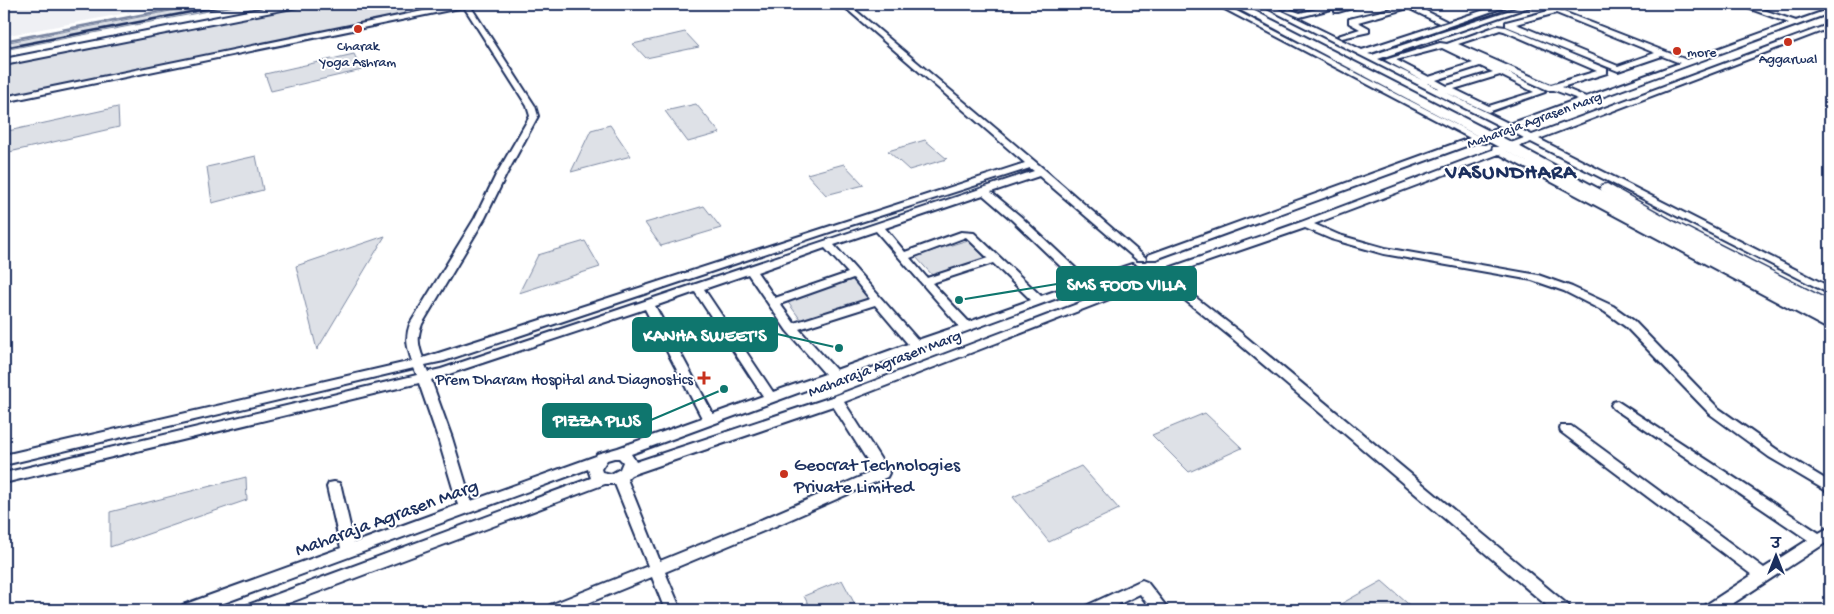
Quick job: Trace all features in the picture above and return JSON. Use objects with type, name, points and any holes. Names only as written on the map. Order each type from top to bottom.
[{"type":"highway","points":[[1607,188],[1667,224],[1830,308]]},
{"type":"main road","points":[[4,56],[273,4]]},
{"type":"main road","points":[[4,62],[297,4]]},
{"type":"main road","points":[[1234,4],[1489,136],[1514,145],[1607,188],[1830,302]]},
{"type":"main road","points":[[1248,4],[1489,136]]},
{"type":"main road","points":[[1514,145],[1830,318]]},
{"type":"street","points":[[4,99],[466,4],[531,106],[534,116],[501,174],[480,218],[416,324],[412,335],[412,345],[425,377],[466,508]]},
{"type":"street","points":[[844,4],[1032,164],[1146,257],[1167,264],[1162,276]]},
{"type":"street","points":[[1218,4],[1489,136]]},
{"type":"street","points":[[1263,4],[1364,45],[1442,22],[1440,19],[1406,5],[1352,21]]},
{"type":"street","points":[[1274,4],[1300,15],[1345,4]]},
{"type":"street","points":[[1306,22],[1307,19],[1362,4]]},
{"type":"street","points":[[1362,53],[1495,5],[1509,4]]},
{"type":"street","points":[[1372,58],[1535,4]]},
{"type":"street","points":[[1740,4],[1796,23]]},
{"type":"street","points":[[1662,52],[1636,59],[1620,68],[1615,68],[1509,24],[1556,10],[1688,62]]},
{"type":"street","name":"Maharaja Agrasen Marg","points":[[1146,257],[1489,136],[1830,11]]},
{"type":"street","points":[[1332,12],[1366,30],[1342,36]]},
{"type":"street","points":[[1816,16],[1830,20]]},
{"type":"street","points":[[1306,22],[1362,53],[1442,90],[1511,128],[1514,145]]},
{"type":"street","name":"Maharaja Agrasen Marg","points":[[254,610],[604,479],[836,400],[1830,26]]},
{"type":"street","points":[[1556,87],[1604,71],[1503,28],[1451,44],[1550,88],[1556,87],[1587,100]]},
{"type":"street","points":[[1442,90],[1488,109],[1541,92],[1483,62],[1444,45],[1389,60],[1424,81],[1483,62]]},
{"type":"street","points":[[1442,90],[1502,72]]},
{"type":"street","points":[[1514,145],[1830,291]]},
{"type":"street","points":[[1514,145],[1830,326]]},
{"type":"street","points":[[4,460],[440,358],[841,225],[1032,164]]},
{"type":"street","points":[[4,478],[444,373],[1042,172]]},
{"type":"street","points":[[984,192],[1016,218],[1086,284]]},
{"type":"street","points":[[1304,224],[1335,237],[1384,251],[1534,277],[1568,288],[1609,309],[1630,324],[1714,411],[1774,454],[1830,488]]},
{"type":"street","points":[[878,227],[905,256],[925,282],[967,326]]},
{"type":"street","points":[[905,256],[967,234],[1038,301]]},
{"type":"street","points":[[827,244],[856,274],[915,345]]},
{"type":"street","points":[[1146,257],[1133,262],[1132,267],[1140,276],[1162,276],[1563,610]]},
{"type":"street","points":[[925,282],[994,259]]},
{"type":"street","name":"Maharaja Agrasen Marg","points":[[188,610],[598,460],[608,454],[619,453],[710,422],[915,345],[1132,267]]},
{"type":"street","points":[[750,270],[791,328],[834,376]]},
{"type":"street","points":[[774,302],[856,274]]},
{"type":"street","points":[[697,287],[771,399]]},
{"type":"street","points":[[791,328],[877,301]]},
{"type":"street","points":[[648,304],[710,422]]},
{"type":"street","points":[[555,610],[762,526],[882,473],[836,400]]},
{"type":"street","points":[[1617,405],[1825,536],[1711,610]]},
{"type":"street","points":[[1566,429],[1764,576]]},
{"type":"street","points":[[106,454],[113,434]]},
{"type":"street","points":[[619,453],[628,458],[630,462],[623,474],[657,569],[674,610]]},
{"type":"street","points":[[598,460],[595,464],[594,472],[604,479]]},
{"type":"street","points":[[334,487],[349,551]]},
{"type":"street","points":[[1093,610],[1142,586],[1161,610]]},
{"type":"shaded area","points":[[4,4],[175,4],[4,36]]},
{"type":"shaded area","points":[[207,4],[245,4],[4,50],[4,43]]},
{"type":"shaded area","points":[[312,4],[454,4],[4,97],[4,65]]},
{"type":"shaded area","points":[[685,32],[699,47],[646,58],[633,44]]},
{"type":"shaded area","points":[[354,54],[362,70],[271,91],[265,74]]},
{"type":"shaded area","points":[[696,104],[720,133],[688,142],[665,111]]},
{"type":"shaded area","points":[[118,107],[119,127],[5,153],[8,131]]},
{"type":"shaded area","points":[[610,125],[631,156],[571,172],[591,130]]},
{"type":"shaded area","points":[[925,140],[947,159],[909,170],[888,151]]},
{"type":"shaded area","points":[[256,156],[263,190],[212,203],[207,167]]},
{"type":"shaded area","points":[[844,164],[864,185],[826,195],[807,174]]},
{"type":"shaded area","points":[[704,206],[721,228],[661,246],[645,223]]},
{"type":"shaded area","points":[[385,236],[317,350],[296,266]]},
{"type":"shaded area","points":[[968,240],[987,260],[934,277],[915,256]]},
{"type":"shaded area","points":[[585,241],[600,267],[519,293],[538,255]]},
{"type":"shaded area","points":[[858,278],[875,298],[803,323],[787,301]]},
{"type":"shaded area","points":[[1205,413],[1242,448],[1189,472],[1152,435]]},
{"type":"shaded area","points":[[1081,466],[1119,509],[1049,542],[1013,497]]},
{"type":"shaded area","points":[[246,477],[247,500],[110,547],[110,512]]},
{"type":"shaded area","points":[[842,580],[858,610],[811,610],[804,596]]},
{"type":"shaded area","points":[[1382,581],[1415,610],[1330,610]]},
{"type":"waterway","points":[[4,41],[198,4]]},
{"type":"railway","points":[[4,48],[232,4]]},
{"type":"place","name":"Charak Yoga Ashram","points":[[358,29]]},
{"type":"place","name":"Aggarwal","points":[[1788,42]]},
{"type":"place","name":"more","points":[[1677,51]]},
{"type":"place","name":"SMS FOOD VILLA","points":[[959,300]]},
{"type":"place","name":"KANHA SWEET'S","points":[[839,348]]},
{"type":"place","name":"Prem Dharam Hospital and Diagnostics","points":[[704,378]]},
{"type":"place","name":"PIZZA PLUS","points":[[724,389]]},
{"type":"place","name":"Geocrat Technologies Private Limited","points":[[784,474]]},
{"type":"district","name":"VASUNDHARA","points":[[1511,171]]}]
